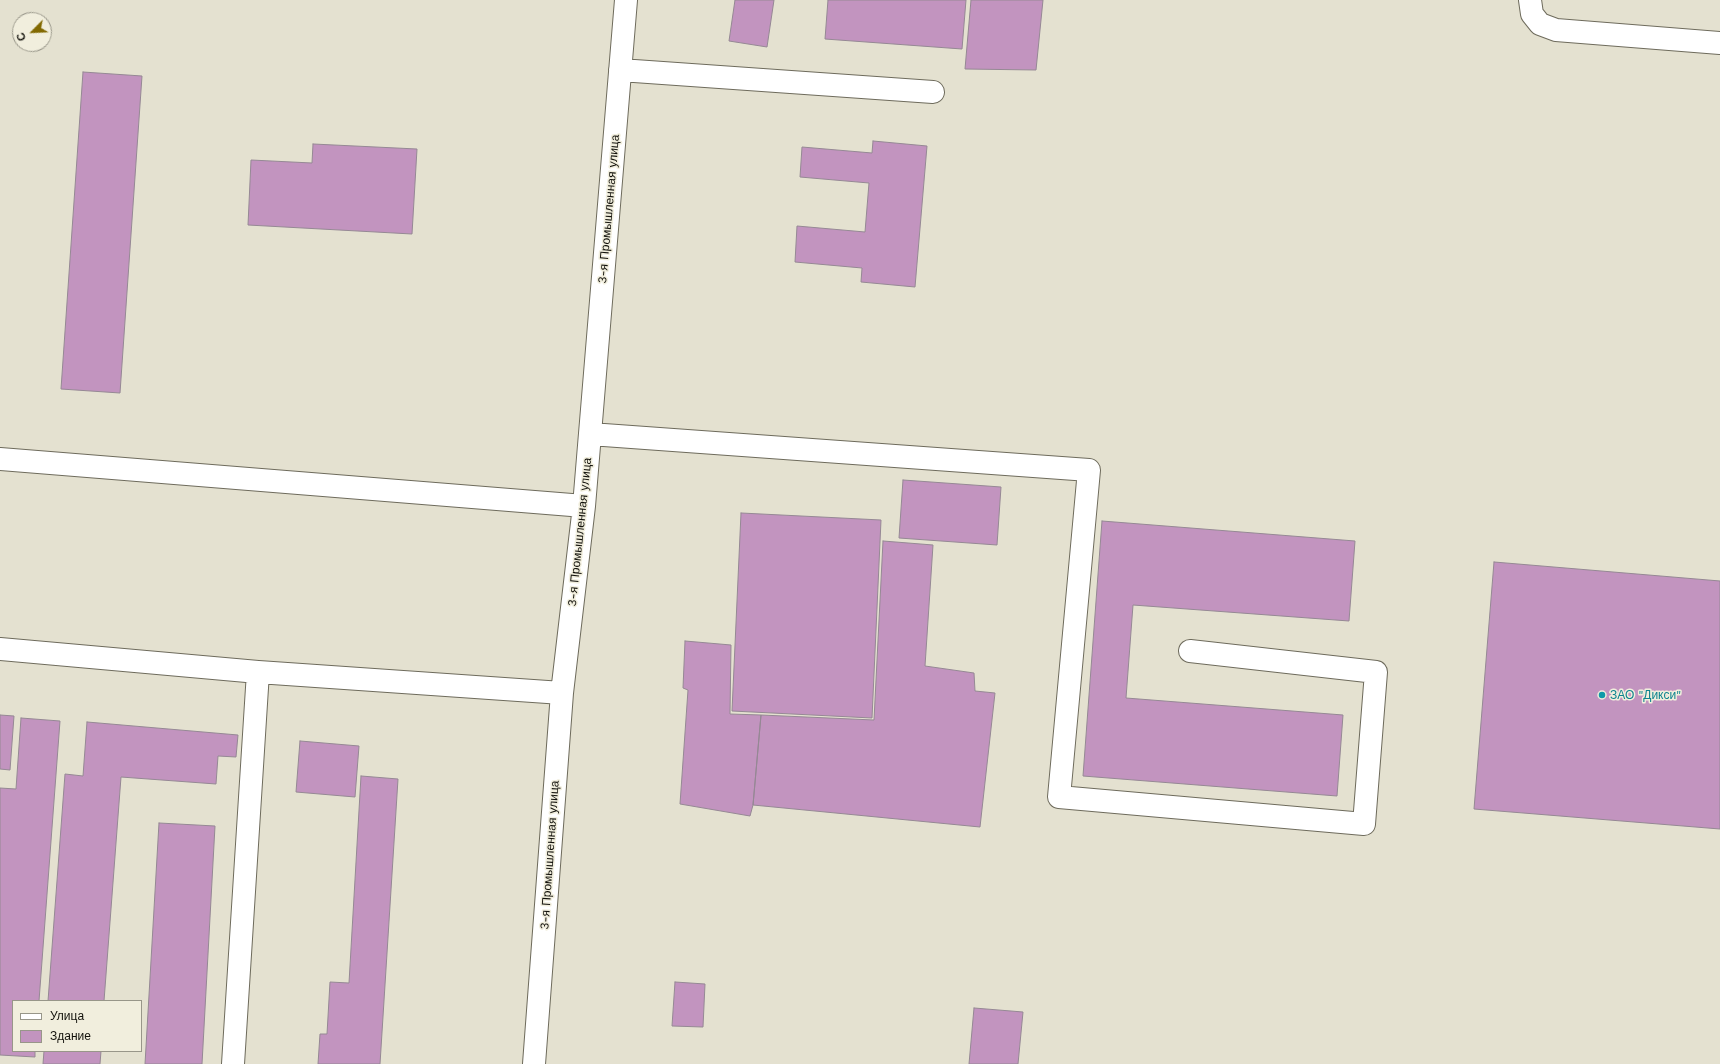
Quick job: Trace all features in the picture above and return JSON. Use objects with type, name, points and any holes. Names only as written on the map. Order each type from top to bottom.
[{"type":"street","name":"3-я Промышленная улица","points":[[534,1064],[562,693],[584,506],[626,0]]},
{"type":"street","points":[[1530,0],[1532,14],[1540,24],[1556,30],[1720,43]]},
{"type":"street","points":[[620,70],[933,92]]},
{"type":"street","points":[[590,434],[1089,470],[1059,797],[1364,824],[1376,672],[1190,652]]},
{"type":"street","points":[[0,459],[584,506]]},
{"type":"street","points":[[0,649],[258,672],[562,693]]},
{"type":"street","points":[[234,1064],[258,672]]},
{"type":"building","points":[[735,0],[774,0],[767,47],[729,41]]},
{"type":"building","points":[[828,0],[966,0],[962,49],[825,39]]},
{"type":"building","points":[[971,0],[1043,0],[1036,70],[965,69]]},
{"type":"building","points":[[83,72],[142,76],[120,393],[61,389]]},
{"type":"building","points":[[873,141],[927,146],[915,287],[861,282],[862,268],[795,262],[797,226],[865,232],[869,183],[800,177],[802,147],[872,153]]},
{"type":"building","points":[[313,144],[417,149],[412,234],[248,225],[251,160],[312,163]]},
{"type":"building","points":[[903,480],[1001,487],[997,545],[899,538]]},
{"type":"building","points":[[741,513],[881,520],[872,718],[732,711]]},
{"type":"building","points":[[1102,521],[1355,541],[1349,621],[1133,605],[1126,698],[1343,715],[1337,796],[1083,776]]},
{"type":"building","points":[[883,541],[933,545],[925,666],[974,673],[975,691],[995,693],[980,827],[753,805],[761,715],[874,720]]},
{"type":"building","name":"ЗАО \"Дикси\"","points":[[1494,562],[1720,581],[1720,829],[1474,809]]},
{"type":"building","points":[[685,641],[731,645],[730,714],[761,715],[753,805],[750,816],[680,804],[688,690],[683,688]]},
{"type":"building","points":[[0,715],[14,716],[10,770],[0,769]]},
{"type":"building","points":[[21,718],[60,721],[39,1000],[12,1000],[12,1052],[35,1052],[35,1057],[0,1055],[0,788],[16,789]]},
{"type":"building","points":[[87,722],[238,735],[236,757],[218,756],[216,784],[121,777],[104,1000],[48,1000],[65,774],[83,776]]},
{"type":"building","points":[[300,741],[359,746],[355,797],[296,792]]},
{"type":"building","points":[[361,776],[398,779],[380,1064],[318,1064],[320,1034],[327,1034],[330,982],[349,983]]},
{"type":"building","points":[[159,823],[215,826],[202,1064],[145,1064]]},
{"type":"building","points":[[675,982],[705,984],[703,1027],[672,1026]]},
{"type":"building","points":[[974,1008],[1023,1012],[1018,1064],[969,1064]]},
{"type":"building","points":[[44,1052],[101,1052],[100,1064],[43,1064]]},
{"type":"place","name":"ЗАО \"Дикси\"","points":[[1602,695]]}]
